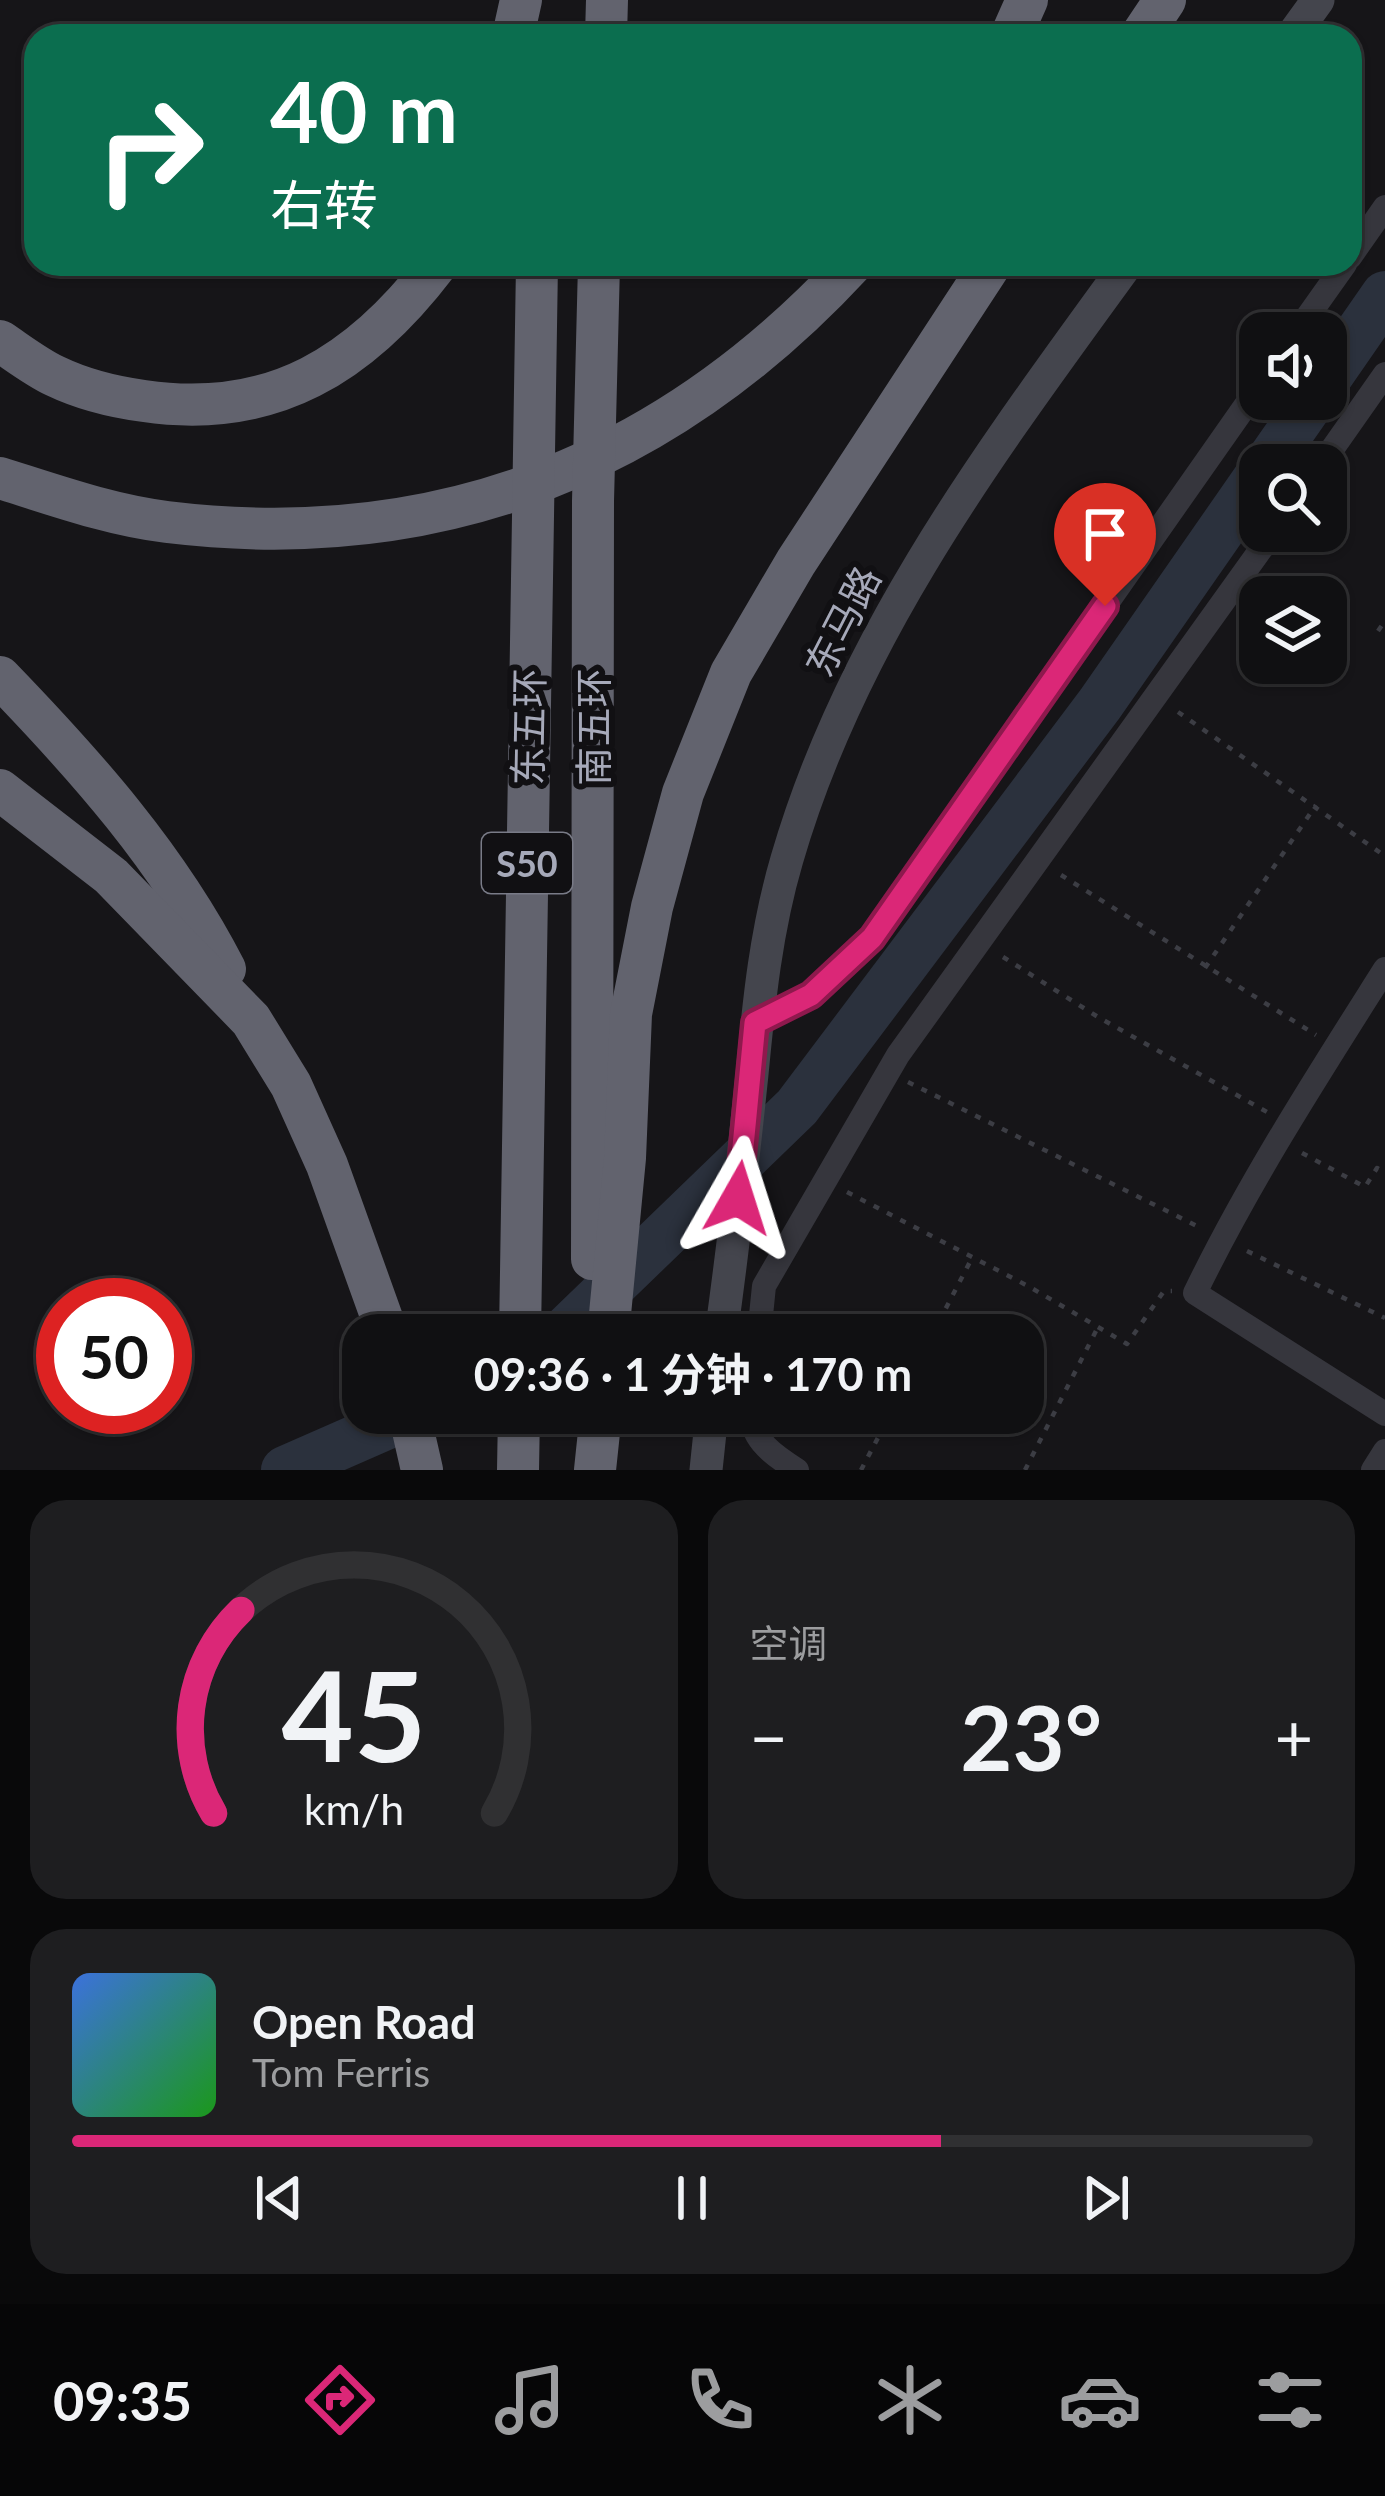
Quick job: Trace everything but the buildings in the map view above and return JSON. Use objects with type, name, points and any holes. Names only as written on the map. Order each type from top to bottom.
[{"type":"highway","points":[[0,341],[55,376],[113,397],[178,406],[233,403],[284,391],[337,364],[401,312],[428,276]]},
{"type":"highway","name":"东五环","points":[[520,1314],[537,276]]},
{"type":"highway","name":"南五环","points":[[595,1314],[609,1167],[593,501],[599,276]]},
{"type":"highway","points":[[0,478],[162,521],[255,530],[409,520],[488,502],[636,436],[701,400],[756,357],[840,276]]},
{"type":"highway","points":[[608,1314],[609,1167],[652,907],[683,793],[730,673],[796,562],[983,276]]},
{"type":"highway","points":[[0,677],[83,765],[148,845],[201,924],[291,1085],[381,1314]]},
{"type":"highway","points":[[0,790],[111,877],[251,1020]]},
{"type":"highway","points":[[414,1434],[422,1470]]},
{"type":"highway","points":[[518,1470],[519,1434]]},
{"type":"highway","points":[[595,1470],[597,1434]]},
{"type":"main road","name":"东马路","points":[[724,1314],[768,938],[786,860],[846,702],[896,601],[954,507],[1118,276]]},
{"type":"main road","points":[[706,1470],[710,1434]]},
{"type":"street","points":[[1362,239],[1385,207]]},
{"type":"street","points":[[1311,312],[1336,276]]},
{"type":"street","points":[[1336,444],[1385,374]]},
{"type":"street","points":[[755,1023],[811,995],[872,938],[1239,415]]},
{"type":"street","points":[[761,1314],[764,1286],[887,1072],[1259,552]]},
{"type":"street","points":[[1385,969],[1283,1132],[1195,1293],[1385,1414]]},
{"type":"street","points":[[757,1434],[768,1451],[797,1470]]},
{"type":"street","points":[[1373,1470],[1385,1451]]},
{"type":"path","points":[[1378,631],[1385,621]]},
{"type":"path","points":[[1156,697],[1385,856]]},
{"type":"path","points":[[1204,968],[1316,806]]},
{"type":"path","points":[[1039,860],[1336,1047]]},
{"type":"path","points":[[979,942],[1365,1186],[1377,1168],[1385,1173]]},
{"type":"path","points":[[887,1072],[1385,1318]]},
{"type":"path","points":[[825,1181],[973,1256],[1126,1344],[1164,1291],[1195,1293]]},
{"type":"path","points":[[943,1314],[973,1256]]},
{"type":"path","points":[[1025,1470],[1098,1327]]},
{"type":"path","points":[[861,1470],[880,1434]]},
{"type":"waterway","points":[[1347,350],[1385,295]]},
{"type":"waterway","points":[[1282,444],[1298,420]]},
{"type":"waterway","points":[[583,1314],[797,1107],[1100,704],[1239,504]]},
{"type":"waterway","points":[[285,1470],[367,1434]]},
{"type":"route","points":[[738,1198],[755,1023],[811,995],[872,938],[1105,606]]}]
